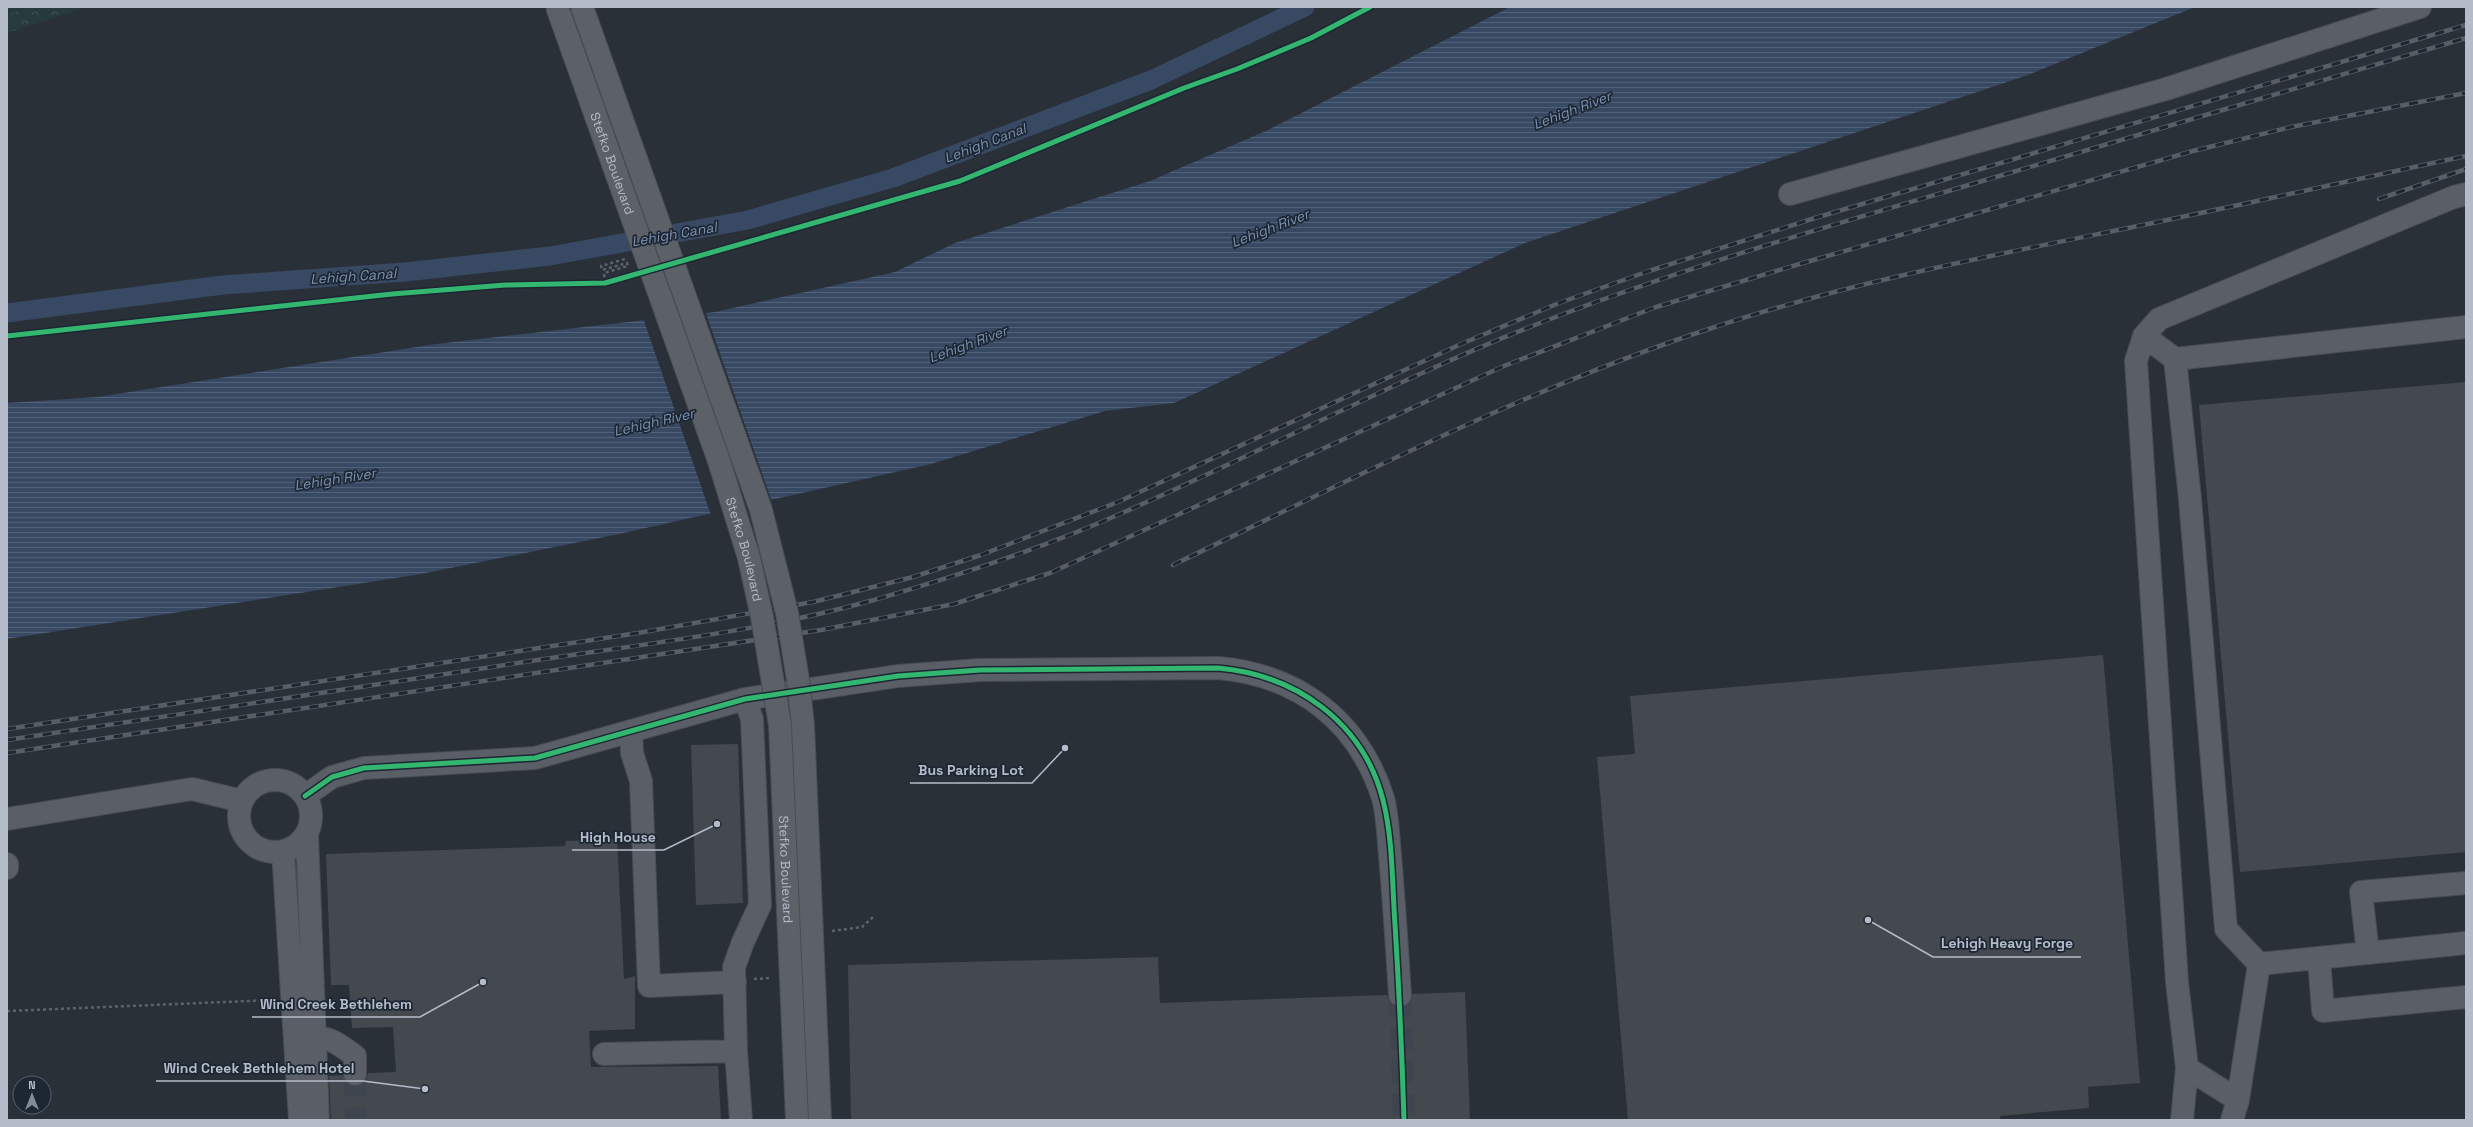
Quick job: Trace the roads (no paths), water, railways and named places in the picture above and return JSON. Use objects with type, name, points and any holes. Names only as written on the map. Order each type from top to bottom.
[{"type":"main road","name":"Stefko Boulevard","points":[[557,7],[719,461],[737,516],[762,617],[780,725],[797,1120]]},
{"type":"main road","name":"Stefko Boulevard","points":[[582,7],[761,510],[786,613],[798,680],[803,725],[820,1120]]},
{"type":"street","points":[[1790,194],[2166,89],[2420,7]]},
{"type":"street","points":[[2182,1120],[2187,1068],[2177,982],[2136,361],[2144,336],[2159,319],[2454,197],[2466,194]]},
{"type":"street","points":[[2144,336],[2175,359],[2466,327]]},
{"type":"street","points":[[2175,359],[2190,499],[2226,929],[2259,964]]},
{"type":"street","points":[[305,796],[332,778],[364,768],[535,758],[745,699],[898,676],[980,670],[1238,669],[1265,676],[1297,691],[1328,710],[1343,725],[1372,769],[1383,799],[1391,865],[1400,995]]},
{"type":"street","points":[[741,1120],[736,1051],[734,967],[743,942],[760,905],[752,719],[745,699]]},
{"type":"street","points":[[631,731],[632,752],[641,782],[649,986],[735,982]]},
{"type":"street","points":[[300,1120],[305,1037],[307,834],[311,823],[311,811],[305,796],[291,783],[279,780],[267,780],[256,784],[247,792],[242,801],[238,815],[240,827],[245,838],[254,846],[265,851],[283,851],[299,843],[307,834]]},
{"type":"street","points":[[7,820],[192,789],[242,801]]},
{"type":"street","points":[[283,851],[305,1037],[318,1120]]},
{"type":"street","points":[[7,864],[8,868]]},
{"type":"street","points":[[2368,953],[2361,892],[2466,883]]},
{"type":"street","points":[[2259,964],[2466,943]]},
{"type":"street","points":[[2319,958],[2323,1011],[2466,997]]},
{"type":"street","points":[[2235,1110],[2259,964]]},
{"type":"street","points":[[305,1037],[334,1040],[354,1056],[355,1074]]},
{"type":"street","points":[[604,1054],[736,1051]]},
{"type":"street","points":[[2187,1068],[2235,1110]]},
{"type":"water","name":"Lehigh River","points":[[1510,7],[2195,7],[2028,75],[1525,243],[1174,403],[1105,411],[931,464],[619,534],[421,574],[7,639],[7,403],[98,397],[436,344],[715,312],[895,272],[955,243],[1150,181],[1268,130]]},
{"type":"waterway","name":"Lehigh Canal","points":[[7,313],[223,285],[405,272],[550,256],[748,220],[893,178],[1151,80],[1305,7]]},
{"type":"tunnel","points":[[1400,995],[1404,1120]]},
{"type":"tunnel","points":[[355,1074],[356,1120]]},
{"type":"railway","points":[[7,729],[638,633],[813,602],[913,577],[981,555],[1118,502],[1461,344],[1559,303],[1649,271],[1815,218],[2466,25]]},
{"type":"railway","points":[[7,740],[703,636],[832,611],[874,600],[1003,560],[1067,536],[1182,486],[1446,362],[1499,339],[1607,298],[1828,226],[2466,38]]},
{"type":"railway","points":[[7,753],[821,630],[954,604],[1050,573],[1504,366],[1656,307],[1803,263],[2193,151],[2291,127],[2466,93]]},
{"type":"railway","points":[[1173,565],[1372,469],[1506,407],[1642,352],[1712,328],[1870,283],[2466,156]]},
{"type":"railway","points":[[2379,199],[2466,169]]},
{"type":"place","name":"Bus Parking Lot","points":[[1065,748]]},
{"type":"place","name":"High House","points":[[717,824]]},
{"type":"place","name":"Lehigh Heavy Forge","points":[[1868,920]]},
{"type":"place","name":"Wind Creek Bethlehem","points":[[483,982]]},
{"type":"place","name":"Wind Creek Bethlehem Hotel","points":[[425,1089]]}]
